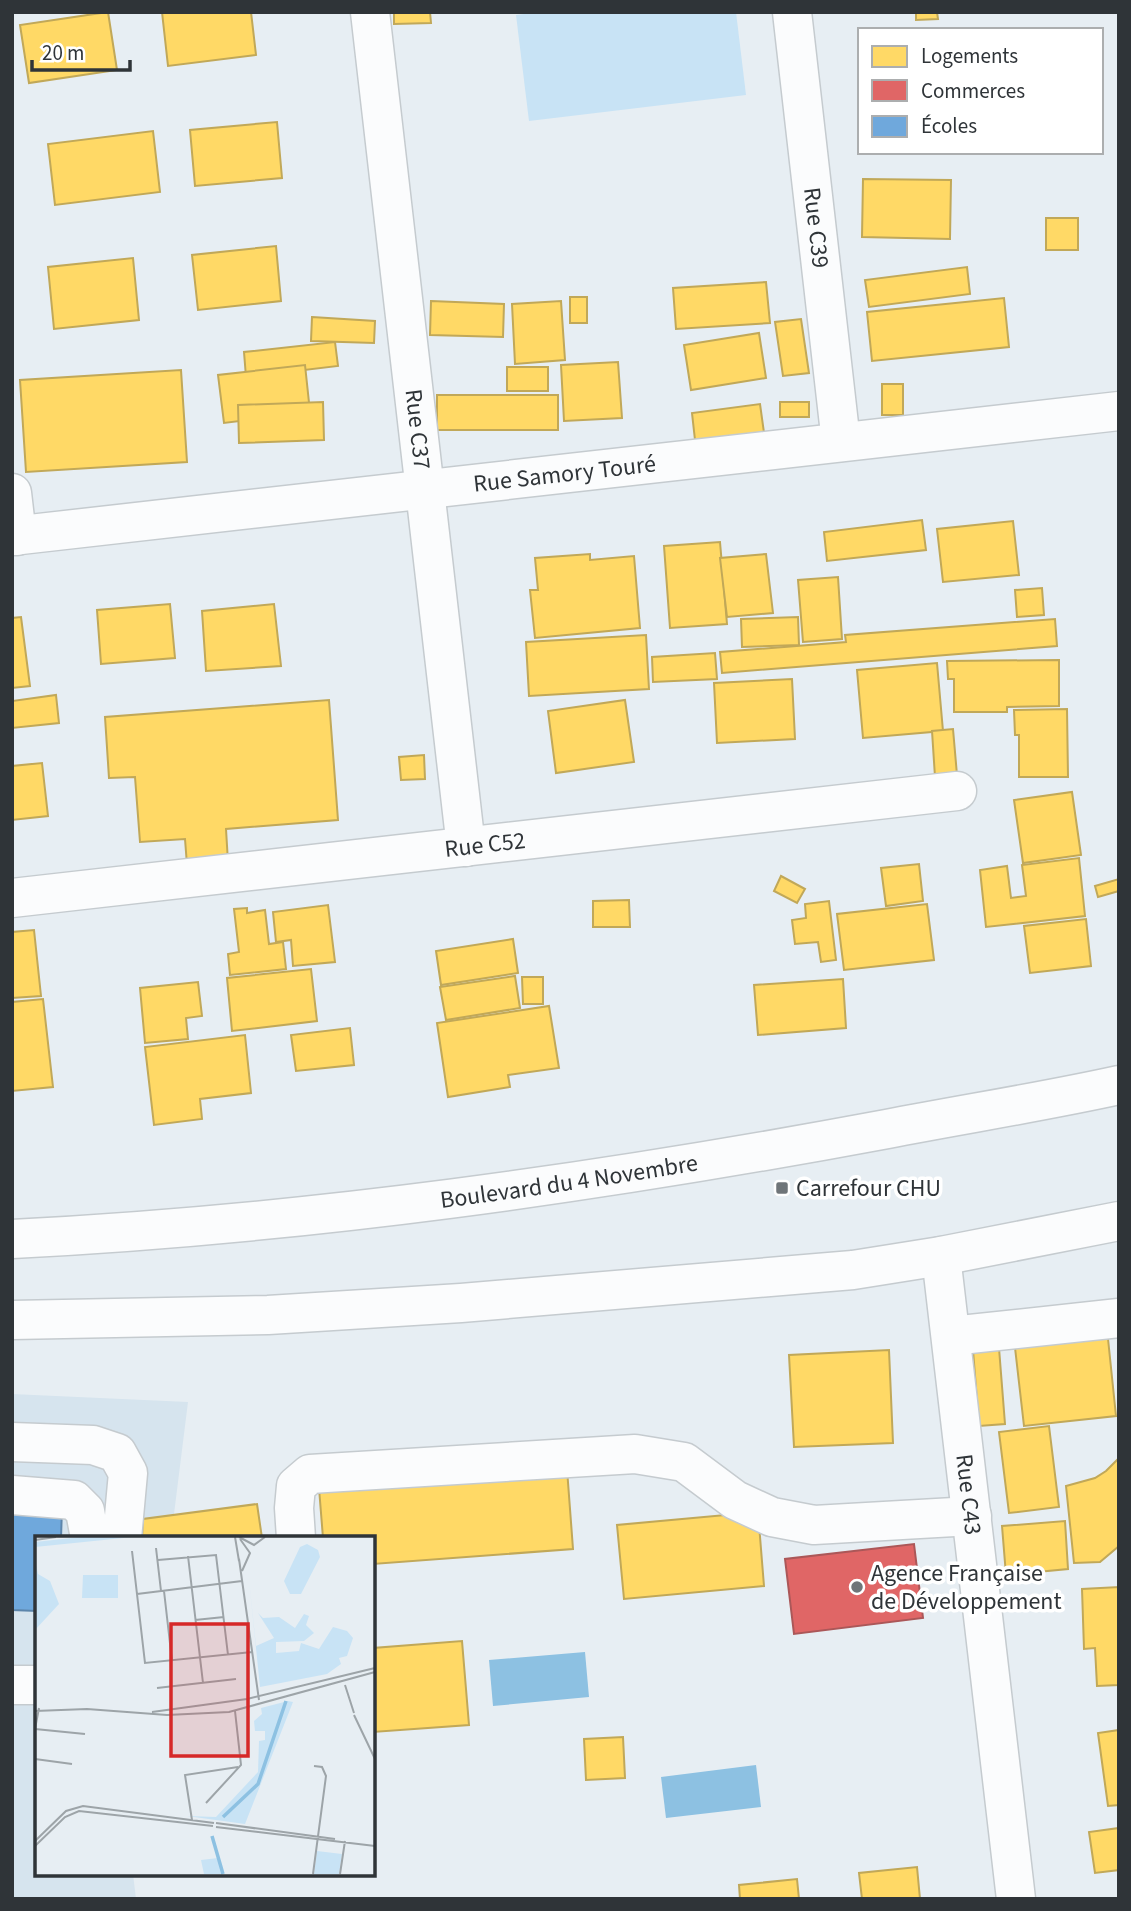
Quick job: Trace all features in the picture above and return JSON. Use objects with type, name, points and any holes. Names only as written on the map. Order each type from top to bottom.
[{"type":"street","name":"Rue C37","points":[[370,12],[466,847]]},
{"type":"street","name":"Rue C39","points":[[792,12],[841,442]]},
{"type":"street","name":"Rue Samory Touré","points":[[15,536],[1119,411]]},
{"type":"street","points":[[12,493],[15,536]]},
{"type":"street","name":"Rue C52","points":[[12,898],[957,791]]},
{"type":"street","name":"Boulevard du 4 Novembre","points":[[12,1239],[116,1234],[376,1210],[617,1177],[1119,1085]]},
{"type":"street","points":[[12,1320],[268,1315],[461,1303],[853,1270],[942,1256],[1119,1221]]},
{"type":"street","name":"Rue C43","points":[[942,1256],[1016,1899]]},
{"type":"street","points":[[951,1336],[1119,1318]]},
{"type":"street","points":[[12,1442],[93,1445],[117,1453],[128,1473],[122,1536]]},
{"type":"street","points":[[296,1536],[296,1486],[310,1474],[635,1454],[684,1462],[735,1500],[772,1517],[814,1525],[972,1516]]},
{"type":"street","points":[[12,1495],[74,1500],[85,1511],[90,1536]]},
{"type":"street","points":[[12,1685],[35,1685]]},
{"type":"shaded area","points":[[539,12],[736,12],[746,95],[529,121],[516,15]]},
{"type":"shaded area","points":[[12,1394],[188,1402],[171,1536],[35,1536],[35,1876],[133,1876],[136,1899],[12,1899]]},
{"type":"water","points":[[585,1652],[589,1697],[493,1706],[489,1660]]},
{"type":"water","points":[[756,1765],[761,1807],[666,1818],[661,1777]]},
{"type":"building: Logements","points":[[108,12],[117,70],[29,83],[20,25]]},
{"type":"building: Logements","points":[[162,12],[251,12],[256,55],[168,66]]},
{"type":"building: Logements","points":[[394,12],[430,12],[431,23],[394,24]]},
{"type":"building: Logements","points":[[916,12],[937,12],[938,19],[916,20]]},
{"type":"building: Logements","points":[[277,122],[282,178],[195,186],[190,130]]},
{"type":"building: Logements","points":[[153,131],[160,192],[55,205],[48,144]]},
{"type":"building: Logements","points":[[863,179],[951,180],[950,239],[862,237]]},
{"type":"building: Logements","points":[[1046,218],[1078,218],[1078,250],[1046,250]]},
{"type":"building: Logements","points":[[276,246],[281,301],[198,310],[192,255]]},
{"type":"building: Logements","points":[[133,258],[139,320],[54,329],[48,267]]},
{"type":"building: Logements","points":[[967,267],[970,294],[869,307],[865,280]]},
{"type":"building: Logements","points":[[766,282],[770,323],[676,329],[673,288]]},
{"type":"building: Logements","points":[[570,297],[587,297],[587,323],[570,323]]},
{"type":"building: Logements","points":[[1004,298],[1009,347],[872,361],[867,312]]},
{"type":"building: Logements","points":[[431,301],[504,304],[503,337],[430,335]]},
{"type":"building: Logements","points":[[561,301],[565,360],[515,364],[512,304]]},
{"type":"building: Logements","points":[[312,317],[375,321],[374,343],[311,341]]},
{"type":"building: Logements","points":[[801,319],[809,373],[783,376],[775,322]]},
{"type":"building: Logements","points":[[759,333],[766,378],[691,390],[684,345]]},
{"type":"building: Logements","points":[[335,342],[338,366],[246,377],[244,352]]},
{"type":"building: Logements","points":[[618,362],[622,418],[564,421],[561,365]]},
{"type":"building: Logements","points":[[305,365],[310,412],[224,423],[218,375]]},
{"type":"building: Logements","points":[[507,367],[548,367],[548,391],[507,391]]},
{"type":"building: Logements","points":[[181,370],[187,462],[26,472],[20,380]]},
{"type":"building: Logements","points":[[882,384],[903,384],[903,415],[882,415]]},
{"type":"building: Logements","points":[[437,395],[558,395],[558,430],[437,430]]},
{"type":"building: Logements","points":[[323,402],[324,440],[239,443],[238,405]]},
{"type":"building: Logements","points":[[780,402],[809,402],[809,417],[780,417]]},
{"type":"building: Logements","points":[[760,404],[765,440],[696,449],[692,413]]},
{"type":"building: Logements","points":[[922,520],[926,550],[827,561],[824,532]]},
{"type":"building: Logements","points":[[1013,521],[1019,575],[943,582],[937,529]]},
{"type":"building: Logements","points":[[720,542],[727,624],[670,628],[664,546]]},
{"type":"building: Logements","points":[[590,554],[590,560],[634,556],[640,628],[535,638],[530,590],[538,590],[535,558]]},
{"type":"building: Logements","points":[[766,554],[773,613],[727,617],[720,558]]},
{"type":"building: Logements","points":[[838,577],[842,639],[803,642],[798,580]]},
{"type":"building: Logements","points":[[1042,588],[1044,615],[1017,617],[1015,590]]},
{"type":"building: Logements","points":[[170,604],[175,658],[101,664],[97,610]]},
{"type":"building: Logements","points":[[274,604],[281,666],[206,671],[202,611]]},
{"type":"building: Logements","points":[[21,617],[30,686],[12,688],[12,618]]},
{"type":"building: Logements","points":[[798,617],[799,645],[742,647],[741,619]]},
{"type":"building: Logements","points":[[1055,619],[1057,646],[722,673],[720,652],[846,642],[845,635]]},
{"type":"building: Logements","points":[[646,635],[649,689],[529,696],[526,642]]},
{"type":"building: Logements","points":[[715,653],[717,679],[653,682],[652,657]]},
{"type":"building: Logements","points":[[1059,660],[1059,706],[1007,707],[1007,712],[954,712],[954,679],[948,679],[947,661]]},
{"type":"building: Logements","points":[[937,663],[943,731],[863,738],[857,670]]},
{"type":"building: Logements","points":[[792,679],[795,739],[717,743],[714,683]]},
{"type":"building: Logements","points":[[56,695],[59,723],[12,728],[12,701]]},
{"type":"building: Logements","points":[[329,700],[338,820],[226,829],[228,862],[187,865],[185,839],[140,842],[135,777],[109,778],[105,717]]},
{"type":"building: Logements","points":[[625,700],[634,762],[556,773],[548,711]]},
{"type":"building: Logements","points":[[1067,709],[1068,777],[1019,777],[1019,735],[1015,735],[1014,710]]},
{"type":"building: Logements","points":[[953,729],[957,775],[935,777],[932,731]]},
{"type":"building: Logements","points":[[424,755],[425,779],[401,780],[399,757]]},
{"type":"building: Logements","points":[[42,763],[48,816],[12,820],[12,766]]},
{"type":"building: Logements","points":[[1072,792],[1081,855],[1023,863],[1014,800]]},
{"type":"building: Logements","points":[[1079,858],[1085,916],[986,927],[980,870],[1007,866],[1011,898],[1026,896],[1022,865]]},
{"type":"building: Logements","points":[[919,864],[923,901],[886,906],[881,868]]},
{"type":"building: Logements","points":[[781,876],[805,889],[797,903],[774,891]]},
{"type":"building: Logements","points":[[1119,879],[1119,891],[1098,897],[1095,886]]},
{"type":"building: Logements","points":[[629,900],[630,927],[593,927],[593,901]]},
{"type":"building: Logements","points":[[829,901],[836,960],[821,962],[818,942],[795,944],[792,920],[806,918],[805,904]]},
{"type":"building: Logements","points":[[927,904],[934,960],[844,970],[837,914]]},
{"type":"building: Logements","points":[[328,905],[335,962],[293,966],[291,940],[276,942],[273,912]]},
{"type":"building: Logements","points":[[247,908],[247,913],[265,910],[269,944],[283,942],[286,969],[230,975],[228,954],[239,952],[234,909]]},
{"type":"building: Logements","points":[[1086,919],[1091,966],[1030,973],[1024,926]]},
{"type":"building: Logements","points":[[34,930],[41,996],[12,998],[12,932]]},
{"type":"building: Logements","points":[[513,939],[518,973],[441,985],[436,951]]},
{"type":"building: Logements","points":[[311,969],[317,1021],[232,1031],[227,978]]},
{"type":"building: Logements","points":[[515,976],[520,1008],[446,1020],[440,987]]},
{"type":"building: Logements","points":[[522,977],[543,977],[543,1004],[523,1004]]},
{"type":"building: Logements","points":[[843,979],[846,1028],[758,1035],[754,985]]},
{"type":"building: Logements","points":[[198,982],[202,1016],[186,1018],[188,1039],[145,1043],[140,988]]},
{"type":"building: Logements","points":[[43,999],[53,1087],[12,1091],[12,1002]]},
{"type":"building: Logements","points":[[549,1006],[559,1068],[508,1075],[510,1087],[448,1097],[437,1023]]},
{"type":"building: Logements","points":[[350,1028],[354,1065],[296,1071],[291,1035]]},
{"type":"building: Logements","points":[[245,1035],[251,1093],[200,1099],[202,1119],[154,1125],[145,1047]]},
{"type":"building: Logements","points":[[1107,1329],[1116,1416],[1024,1426],[1014,1339]]},
{"type":"building: Logements","points":[[999,1348],[1005,1424],[979,1426],[973,1350]]},
{"type":"building: Logements","points":[[889,1350],[893,1443],[794,1447],[789,1355]]},
{"type":"building: Logements","points":[[1049,1426],[1059,1507],[1009,1513],[999,1432]]},
{"type":"building: Logements","points":[[1119,1458],[1119,1546],[1100,1562],[1074,1563],[1066,1486],[1095,1478]]},
{"type":"building: Logements","points":[[567,1469],[573,1549],[374,1564],[374,1536],[323,1536],[319,1488]]},
{"type":"building: Logements","points":[[257,1504],[262,1536],[142,1536],[143,1519]]},
{"type":"building: Logements","points":[[758,1512],[764,1586],[624,1599],[617,1525]]},
{"type":"building: Logements","points":[[1065,1521],[1068,1569],[1006,1575],[1002,1526]]},
{"type":"building: Logements","points":[[1119,1587],[1119,1685],[1097,1686],[1095,1648],[1084,1649],[1082,1589]]},
{"type":"building: Logements","points":[[462,1641],[469,1725],[374,1732],[374,1648]]},
{"type":"building: Logements","points":[[1119,1730],[1119,1805],[1108,1806],[1098,1733]]},
{"type":"building: Logements","points":[[623,1737],[625,1778],[586,1780],[584,1739]]},
{"type":"building: Logements","points":[[1119,1828],[1119,1870],[1095,1873],[1089,1832]]},
{"type":"building: Logements","points":[[917,1867],[920,1899],[862,1899],[859,1873]]},
{"type":"building: Logements","points":[[797,1879],[799,1899],[740,1899],[739,1885]]},
{"type":"building: Commerces","points":[[914,1544],[923,1618],[794,1634],[785,1559]]},
{"type":"building: Écoles","points":[[12,1506],[62,1508],[61,1536],[35,1536],[35,1611],[12,1610]]},
{"type":"place","name":"Carrefour CHU","points":[[782,1188]]},
{"type":"place","name":"Agence Française de Développement","points":[[857,1587]]}]
